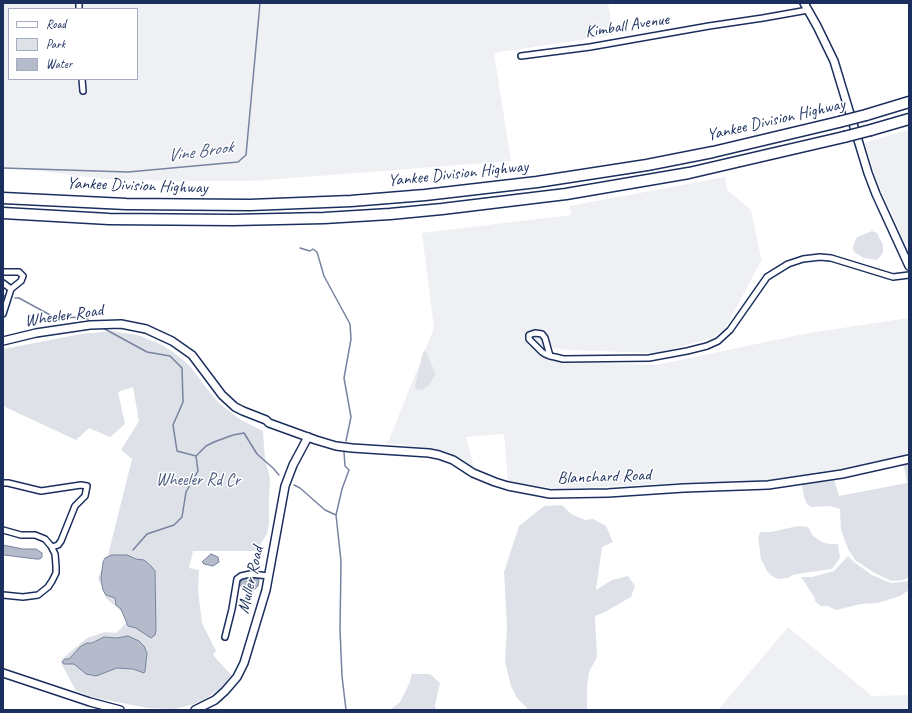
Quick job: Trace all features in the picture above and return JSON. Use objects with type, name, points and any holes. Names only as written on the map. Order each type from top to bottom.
[{"type":"highway","name":"Yankee Division Highway","points":[[3,198],[126,204],[250,205],[351,201],[425,195],[537,182],[648,165],[713,152],[839,122],[909,102]]},
{"type":"highway","name":"Yankee Division Highway","points":[[3,213],[109,219],[233,220],[324,218],[427,211],[500,203],[631,183],[740,162],[844,137],[909,119]]},
{"type":"main road","points":[[804,3],[834,61],[868,174],[909,266]]},
{"type":"main road","name":"Wheeler Road","points":[[3,341],[90,325],[122,324],[146,329],[172,341],[192,355],[222,394],[235,407],[266,420],[269,423],[308,437]]},
{"type":"main road","name":"Blanchard Road","points":[[308,437],[324,443],[344,447],[424,452],[439,455],[453,460],[473,473],[495,482],[550,494],[608,493],[768,485],[842,474],[909,459]]},
{"type":"main road","name":"Muller Road","points":[[194,710],[206,705],[230,687],[244,663],[269,576],[285,486],[296,459],[308,437]]},
{"type":"main road","points":[[3,673],[83,700],[120,710]]},
{"type":"street","name":"Kimball Avenue","points":[[521,56],[590,47],[808,10]]},
{"type":"street","points":[[82,80],[83,91]]},
{"type":"street","points":[[550,356],[545,338],[542,334],[535,333],[529,335],[529,339],[535,347],[542,352],[550,356],[563,359],[649,358],[687,352],[707,346],[718,341],[730,330],[767,277],[788,264],[802,259],[820,257],[831,258],[895,278],[909,275]]},
{"type":"street","points":[[3,272],[19,272],[23,276],[21,281],[11,289],[3,314]]},
{"type":"street","points":[[3,283],[11,289]]},
{"type":"street","points":[[3,483],[8,482],[41,491],[81,485],[87,486],[85,496],[76,506],[61,541],[58,545],[52,547]]},
{"type":"street","points":[[3,530],[21,535],[40,536],[52,547],[56,559],[56,573],[48,587],[38,595],[30,597],[3,595]]},
{"type":"street","points":[[224,637],[232,609],[237,579],[241,576],[250,574],[269,576]]},
{"type":"shaded area","points":[[3,3],[608,3],[613,35],[494,53],[511,161],[253,181],[103,179],[24,169],[3,168]]},
{"type":"shaded area","points":[[909,129],[909,251],[878,184],[865,143]]},
{"type":"shaded area","points":[[725,177],[727,190],[751,210],[762,259],[725,329],[712,338],[657,353],[568,350],[539,346],[532,337],[526,338],[533,349],[544,357],[552,360],[567,362],[656,365],[809,333],[909,318],[909,455],[781,480],[556,489],[508,481],[504,434],[466,437],[474,468],[446,451],[384,443],[389,440],[434,328],[422,233],[571,215],[570,206]]},
{"type":"shaded area","points":[[788,627],[872,696],[909,695],[909,710],[718,710]]},
{"type":"green space","points":[[872,231],[877,233],[883,245],[883,253],[877,260],[864,258],[854,252],[853,248],[857,237]]},
{"type":"green space","name":"Wheeler Rd Cr","points":[[112,331],[138,335],[162,345],[173,352],[189,365],[220,404],[241,420],[263,431],[265,460],[270,478],[269,524],[267,534],[256,551],[193,551],[189,568],[199,570],[198,591],[202,623],[216,651],[213,655],[231,675],[222,687],[205,699],[194,704],[175,709],[148,708],[96,698],[76,691],[61,663],[62,659],[87,638],[105,632],[116,633],[130,619],[106,598],[98,578],[108,555],[132,459],[121,450],[139,421],[133,387],[118,392],[125,424],[110,437],[89,428],[76,440],[3,406],[3,349],[81,334]]},
{"type":"green space","points":[[425,350],[435,375],[429,385],[418,390],[415,386]]},
{"type":"green space","points":[[909,462],[909,577],[904,580],[891,581],[873,572],[855,560],[848,549],[841,530],[840,509],[830,506],[811,507],[807,504],[804,497],[802,485],[834,479],[839,496],[907,483],[904,466],[905,463]]},
{"type":"green space","points":[[562,505],[571,514],[585,520],[593,519],[606,526],[613,542],[602,547],[596,590],[612,580],[628,576],[635,586],[631,597],[595,616],[597,657],[589,672],[587,687],[587,710],[529,710],[517,698],[511,686],[505,662],[507,625],[504,572],[519,526],[544,506]]},
{"type":"green space","points":[[798,526],[808,527],[813,536],[822,542],[838,544],[840,558],[832,569],[803,573],[793,575],[788,578],[778,579],[767,571],[761,559],[758,538],[760,532],[771,532]]},
{"type":"green space","points":[[848,556],[872,575],[891,583],[909,581],[909,590],[900,596],[878,603],[861,604],[836,610],[828,606],[821,606],[815,601],[815,598],[801,577],[812,577],[834,571]]},
{"type":"green space","points":[[412,674],[430,674],[440,683],[435,705],[436,710],[390,710],[400,702]]},
{"type":"water","points":[[3,545],[23,549],[36,549],[42,553],[42,557],[40,559],[36,559],[3,555]]},
{"type":"water","points":[[211,554],[218,557],[219,562],[213,566],[204,564],[202,562]]},
{"type":"water","points":[[112,555],[127,555],[136,559],[144,560],[155,571],[156,630],[155,635],[151,638],[136,628],[128,626],[121,609],[116,605],[115,598],[106,595],[103,590],[101,578],[103,562],[105,558]]},
{"type":"water","points":[[246,578],[259,579],[258,586],[254,590],[246,590],[239,584]]},
{"type":"water","points":[[128,636],[139,641],[144,646],[147,653],[144,673],[133,669],[117,668],[96,676],[86,674],[74,664],[64,664],[62,662],[65,659],[69,659],[81,646],[87,643],[92,643],[104,637],[117,638]]},
{"type":"waterway","name":"Vine Brook","points":[[3,168],[128,172],[238,162],[246,155],[260,3]]},
{"type":"waterway","points":[[300,248],[310,251],[313,249],[317,252],[324,276],[350,324],[351,339],[344,378],[351,417],[346,441]]},
{"type":"waterway","points":[[15,298],[19,298],[52,316],[62,318],[82,317],[88,319]]},
{"type":"waterway","points":[[103,328],[147,352],[170,356],[182,368],[183,402],[173,425],[177,451],[196,456]]},
{"type":"waterway","points":[[196,456],[206,446],[214,442],[233,435],[244,433],[257,454],[279,475]]},
{"type":"waterway","points":[[344,452],[345,466],[349,470],[342,489],[336,515],[341,561],[340,630],[342,676],[346,710]]},
{"type":"waterway","points":[[133,550],[147,534],[174,525],[182,517],[186,492],[198,471],[196,456]]},
{"type":"waterway","points":[[294,485],[300,488],[325,510],[336,515]]}]
